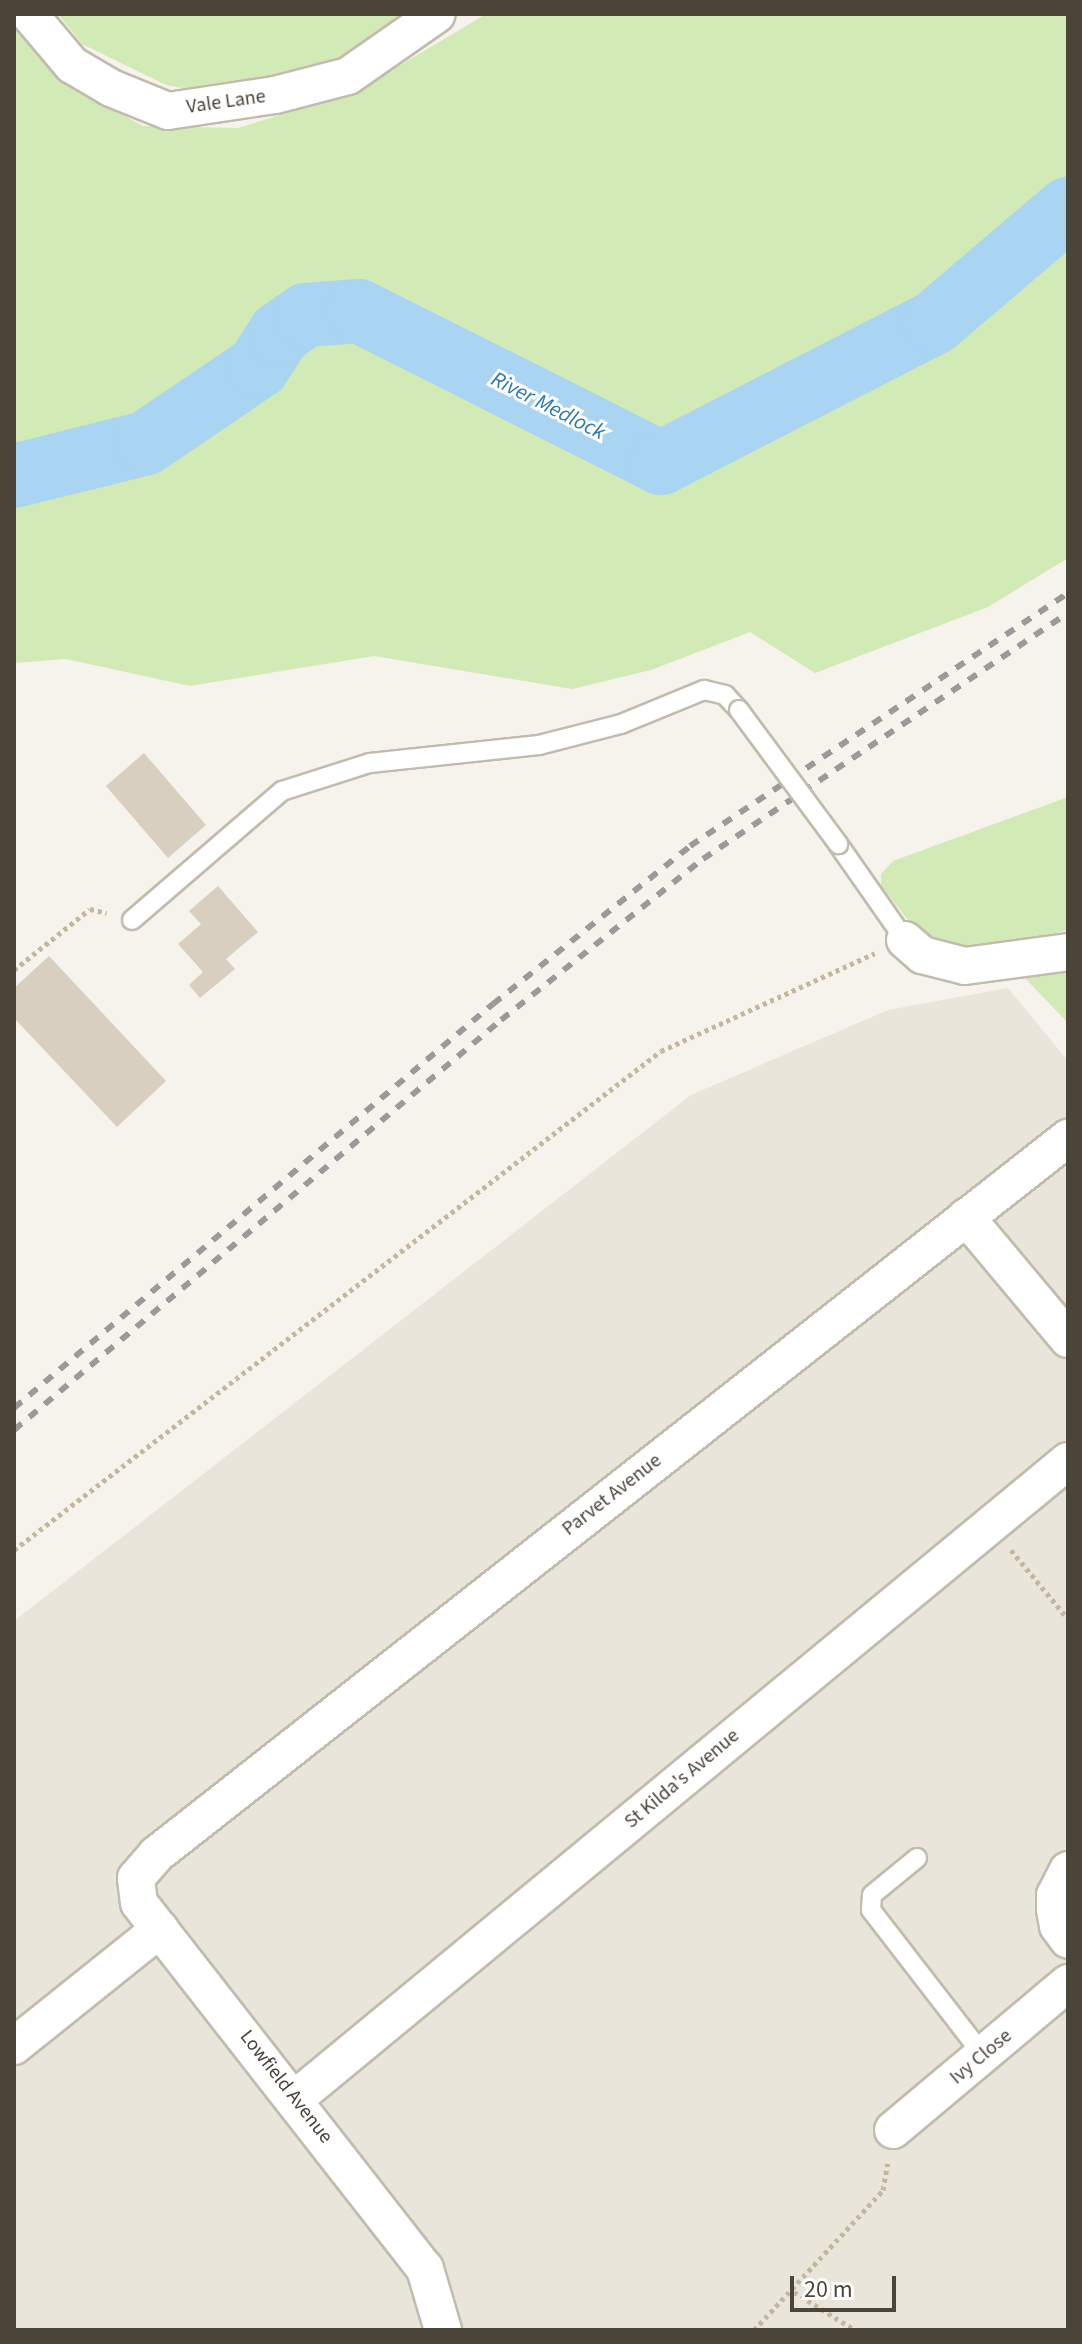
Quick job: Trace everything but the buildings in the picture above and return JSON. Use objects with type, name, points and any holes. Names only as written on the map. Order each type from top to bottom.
[{"type":"street","name":"Vale Lane","points":[[29,14],[72,65],[111,88],[168,111],[275,95],[348,76],[437,14]]},
{"type":"street","points":[[905,940],[922,955],[965,966],[1068,952]]},
{"type":"street","name":"Parvet Avenue","points":[[157,1854],[1068,1138]]},
{"type":"street","points":[[966,1217],[1068,1339]]},
{"type":"street","name":"St Kilda's Avenue","points":[[296,2098],[1068,1461]]},
{"type":"street","name":"Lowfield Avenue","points":[[157,1854],[136,1878],[135,1890],[160,1929],[296,2098],[425,2269],[443,2330]]},
{"type":"street","points":[[1068,1870],[1055,1895],[1055,1909],[1058,1926],[1068,1940]]},
{"type":"street","points":[[14,2046],[160,1929]]},
{"type":"street","name":"Ivy Close","points":[[893,2130],[1068,1983]]},
{"type":"lane","points":[[132,920],[282,791],[370,763],[539,745],[621,724],[704,690],[725,695],[739,710],[905,940]]},
{"type":"lane","points":[[917,1858],[872,1895],[871,1910],[984,2056]]},
{"type":"path","points":[[14,970],[90,909],[132,920]]},
{"type":"path","points":[[14,1550],[661,1051],[905,940]]},
{"type":"path","points":[[990,1525],[1068,1619]]},
{"type":"path","points":[[754,2330],[794,2292],[883,2190],[893,2130]]},
{"type":"path","points":[[794,2292],[855,2330]]},
{"type":"shaded area","points":[[1008,988],[1068,1061],[1068,2330],[14,2330],[14,1621],[691,1095],[888,1010]]},
{"type":"green space","points":[[58,14],[421,14],[377,46],[299,77],[198,91],[166,85],[82,44]]},
{"type":"green space","points":[[486,14],[1068,14],[1068,558],[988,607],[815,673],[750,632],[651,670],[572,689],[374,656],[190,686],[66,659],[14,663],[14,20],[59,79],[143,126],[238,128],[357,91]]},
{"type":"green space","points":[[1068,797],[1068,930],[972,953],[935,940],[911,924],[881,886],[881,874],[893,861]]},
{"type":"green space","points":[[1068,963],[1068,1023],[1018,971]]},
{"type":"waterway","name":"River Medlock","points":[[14,476],[146,443],[258,367],[280,333],[306,315],[359,311],[661,463],[935,322],[1068,209]]},
{"type":"railway","points":[[14,1408],[493,1004],[690,846],[1068,593]]},
{"type":"railway","points":[[14,1430],[501,1020],[703,859],[1068,613]]}]
